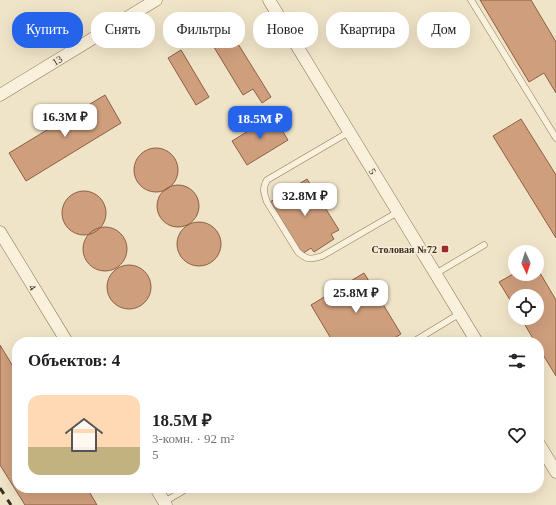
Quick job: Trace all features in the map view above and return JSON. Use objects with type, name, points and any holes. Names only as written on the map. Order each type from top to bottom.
[{"type":"street","name":"13","points":[[0,95],[156,0]]},
{"type":"street","name":"5","points":[[269,0],[474,337]]},
{"type":"street","name":"4","points":[[0,232],[64,337]]},
{"type":"street","points":[[544,452],[556,472]]},
{"type":"street","points":[[159,493],[165,504]]},
{"type":"lane","points":[[471,0],[556,138]]},
{"type":"lane","points":[[349,132],[267,180],[264,186],[264,193],[267,202],[298,252],[304,258],[312,259],[322,256],[398,212]]},
{"type":"lane","points":[[435,274],[484,246]]},
{"type":"lane","points":[[421,337],[459,314]]},
{"type":"lane","points":[[165,504],[181,493]]},
{"type":"building","points":[[480,0],[531,0],[556,42],[556,93],[544,73],[529,82]]},
{"type":"building","points":[[214,48],[241,48],[271,97],[262,103],[253,89],[243,95]]},
{"type":"building","points":[[181,50],[209,97],[196,105],[168,58]]},
{"type":"building","points":[[105,95],[121,123],[26,181],[9,153]]},
{"type":"building","points":[[273,116],[288,140],[247,165],[232,141]]},
{"type":"building","points":[[521,119],[556,175],[556,238],[493,136]]},
{"type":"building","points":[[156,148],[168,152],[174,158],[178,170],[174,182],[168,188],[156,192],[144,188],[138,182],[134,170],[138,158],[144,152]]},
{"type":"building","points":[[307,179],[339,230],[331,234],[334,239],[314,252],[311,248],[302,254],[270,202]]},
{"type":"building","points":[[174,185],[182,185],[190,188],[196,194],[199,206],[196,218],[190,224],[182,227],[174,227],[166,224],[160,218],[157,210],[157,202],[160,194],[166,188]]},
{"type":"building","points":[[84,191],[96,195],[102,201],[106,213],[102,225],[96,231],[84,235],[72,231],[66,225],[62,213],[66,201],[72,195]]},
{"type":"building","points":[[199,222],[211,226],[217,232],[221,244],[217,256],[211,262],[199,266],[187,262],[181,256],[177,244],[181,232],[187,226]]},
{"type":"building","points":[[105,227],[117,231],[123,237],[127,249],[123,261],[117,267],[105,271],[93,267],[87,261],[83,249],[87,237],[93,231]]},
{"type":"building","points":[[129,265],[141,269],[147,275],[151,287],[147,299],[141,305],[129,309],[117,305],[111,299],[107,287],[111,275],[117,269]]},
{"type":"building","points":[[364,273],[401,334],[396,337],[330,337],[311,305]]},
{"type":"building","points":[[508,277],[508,281],[544,281],[544,280],[556,300],[556,376],[544,356],[544,337],[532,337],[525,325],[544,325],[544,289],[508,289],[508,297],[499,282]]},
{"type":"building","points":[[0,345],[12,365],[12,484],[0,465]]},
{"type":"building","points":[[18,493],[90,493],[97,505],[25,505]]},
{"type":"railway","points":[[0,488],[11,505]]},
{"type":"place","name":"Столовая №72","points":[[445,249]]}]
